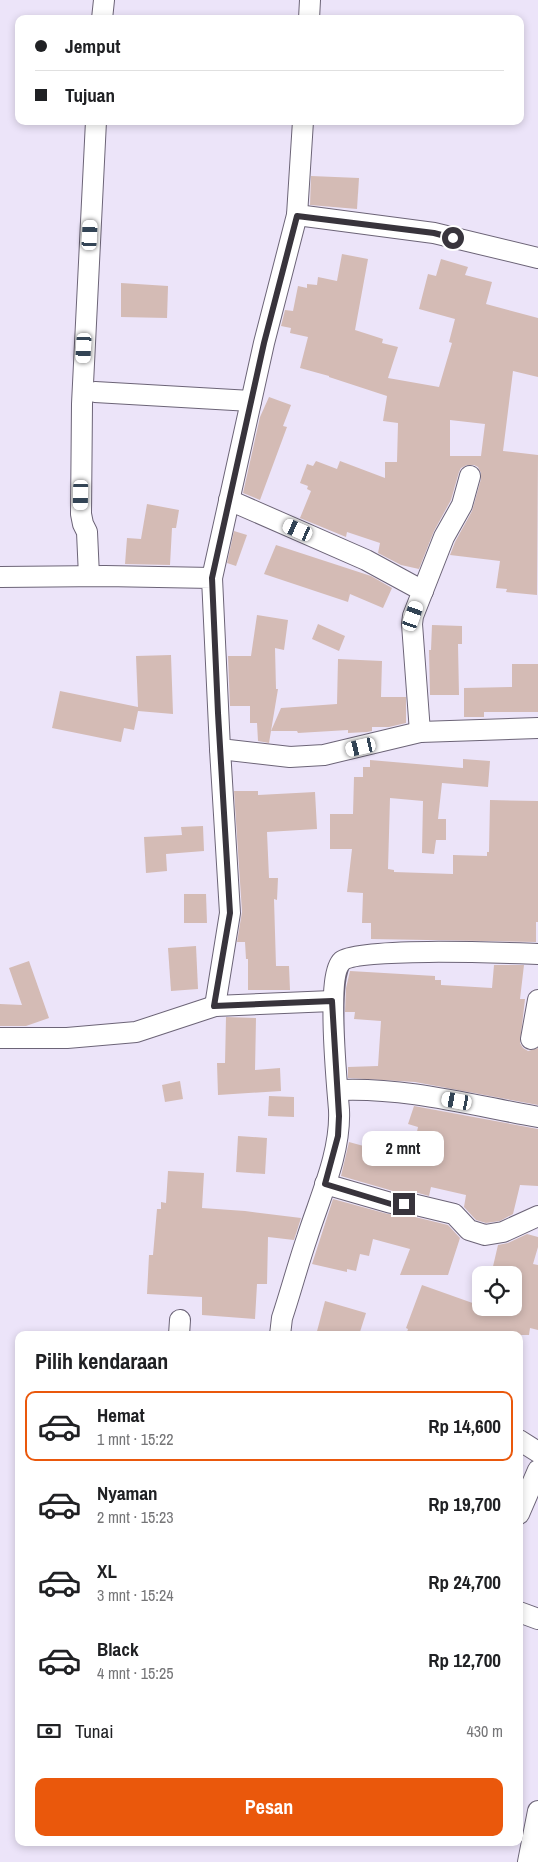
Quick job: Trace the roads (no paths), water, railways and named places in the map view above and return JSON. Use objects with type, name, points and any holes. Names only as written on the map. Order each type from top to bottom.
[{"type":"street","points":[[102,15],[104,0]]},
{"type":"street","points":[[309,15],[310,0]]},
{"type":"street","points":[[88,576],[87,532],[82,524],[81,514],[82,404],[96,125]]},
{"type":"street","points":[[214,1006],[230,913],[212,578],[264,343],[297,216],[303,125]]},
{"type":"street","points":[[297,216],[434,233],[538,258]]},
{"type":"street","points":[[95,392],[252,401]]},
{"type":"street","points":[[420,732],[413,616],[444,537],[462,505],[470,476]]},
{"type":"street","points":[[229,500],[366,560],[423,590]]},
{"type":"street","points":[[0,577],[212,578]]},
{"type":"street","points":[[220,749],[290,757],[324,755],[420,732],[538,728]]},
{"type":"street","points":[[280,1331],[282,1318],[325,1184],[338,1136],[338,1090],[332,1001],[336,968],[350,956],[438,952],[538,954]]},
{"type":"street","points":[[531,1039],[538,1000]]},
{"type":"street","points":[[0,1038],[67,1038],[136,1032],[214,1006],[332,1001]]},
{"type":"street","points":[[338,1090],[381,1089],[538,1117]]},
{"type":"street","points":[[325,1184],[391,1204],[408,1204],[454,1214],[469,1230],[485,1235],[503,1232],[538,1216]]},
{"type":"street","points":[[523,1443],[538,1452]]},
{"type":"street","points":[[523,1505],[538,1470]]},
{"type":"street","points":[[523,1613],[538,1619]]},
{"type":"street","points":[[528,1862],[538,1811]]}]
